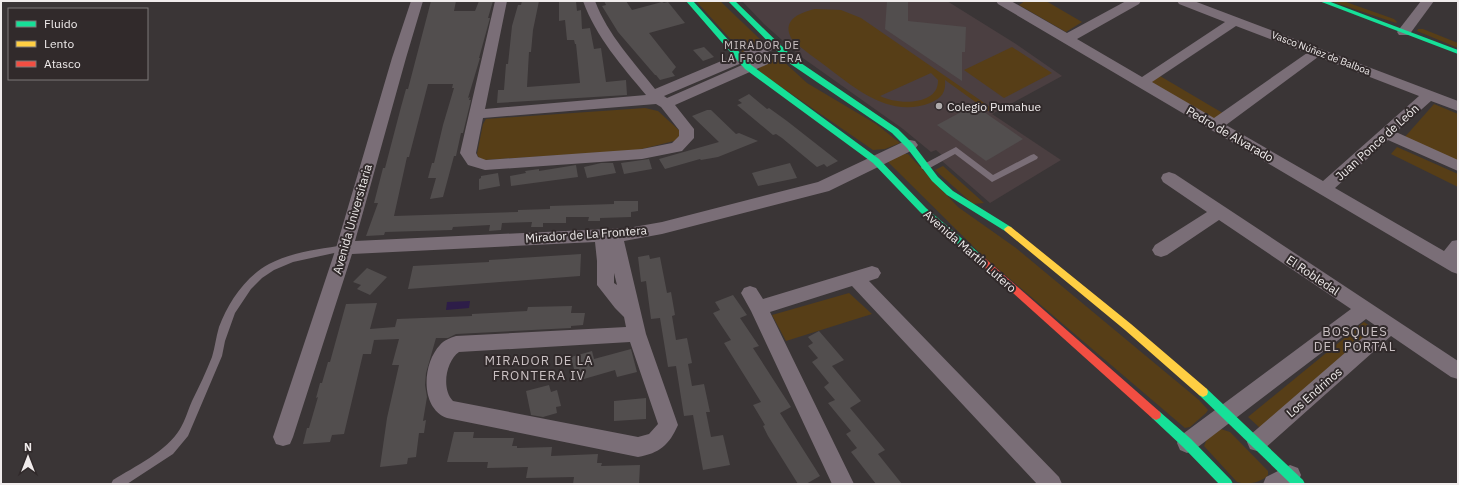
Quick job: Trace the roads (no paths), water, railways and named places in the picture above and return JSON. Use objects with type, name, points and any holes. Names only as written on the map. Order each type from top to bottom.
[{"type":"street","name":"Avenida Universitaria","points":[[283,437],[345,248],[399,58],[418,1]]},
{"type":"street","points":[[501,1],[478,114],[468,153],[470,157],[478,163],[492,165],[642,154],[677,147],[686,138],[687,129],[659,100],[612,44],[596,20],[589,1]]},
{"type":"street","name":"Avenida Martín Lutero","points":[[689,1],[744,62],[876,161],[923,210],[1000,276],[1187,443],[1227,484]]},
{"type":"street","points":[[731,1],[801,68],[889,126],[910,145],[936,180],[951,194],[1008,229],[1051,262],[1176,368],[1257,442],[1288,481]]},
{"type":"street","name":"Pedro de Alvarado","points":[[1002,1],[1452,264]]},
{"type":"street","points":[[1068,39],[1135,1]]},
{"type":"street","name":"Vasco Núñez de Balboa","points":[[1185,1],[1458,106]]},
{"type":"street","points":[[1322,1],[1409,25],[1458,52]]},
{"type":"street","points":[[1409,25],[1428,1]]},
{"type":"street","points":[[1142,83],[1235,21]]},
{"type":"street","points":[[478,114],[659,100],[779,48]]},
{"type":"street","points":[[1214,125],[1317,52]]},
{"type":"street","name":"Juan Ponce de León","points":[[1324,189],[1430,94]]},
{"type":"street","points":[[1387,134],[1458,166]]},
{"type":"street","name":"Mirador de La Frontera","points":[[345,248],[608,235],[662,228],[823,187],[910,145]]},
{"type":"street","name":"El Robledal","points":[[1169,178],[1364,310],[1390,325],[1458,371]]},
{"type":"street","points":[[1161,250],[1219,212]]},
{"type":"street","points":[[608,235],[605,279],[606,285],[632,313],[668,425],[661,437],[647,446],[638,447],[447,409],[439,400],[436,383],[443,355],[447,350],[456,344],[638,334]]},
{"type":"street","points":[[1452,264],[1458,246]]},
{"type":"street","points":[[843,484],[755,301],[864,276],[1051,484]]},
{"type":"street","points":[[1187,443],[1364,310]]},
{"type":"street","name":"Los Endrinos","points":[[1257,442],[1390,325]]},
{"type":"lane","points":[[926,167],[956,150],[992,179],[1034,157]]},
{"type":"lane","points":[[117,484],[169,450],[184,433],[217,356],[221,337],[228,318],[243,294],[253,282],[264,271],[285,260],[345,248]]},
{"type":"place","name":"Colegio Pumahue","points":[[939,106]]},
{"type":"district","name":"MIRADOR DE LA FRONTERA","points":[[762,51]]},
{"type":"district","name":"BOSQUES DEL PORTAL","points":[[1355,338]]},
{"type":"district","name":"MIRADOR DE LA FRONTERA IV","points":[[539,368]]}]
